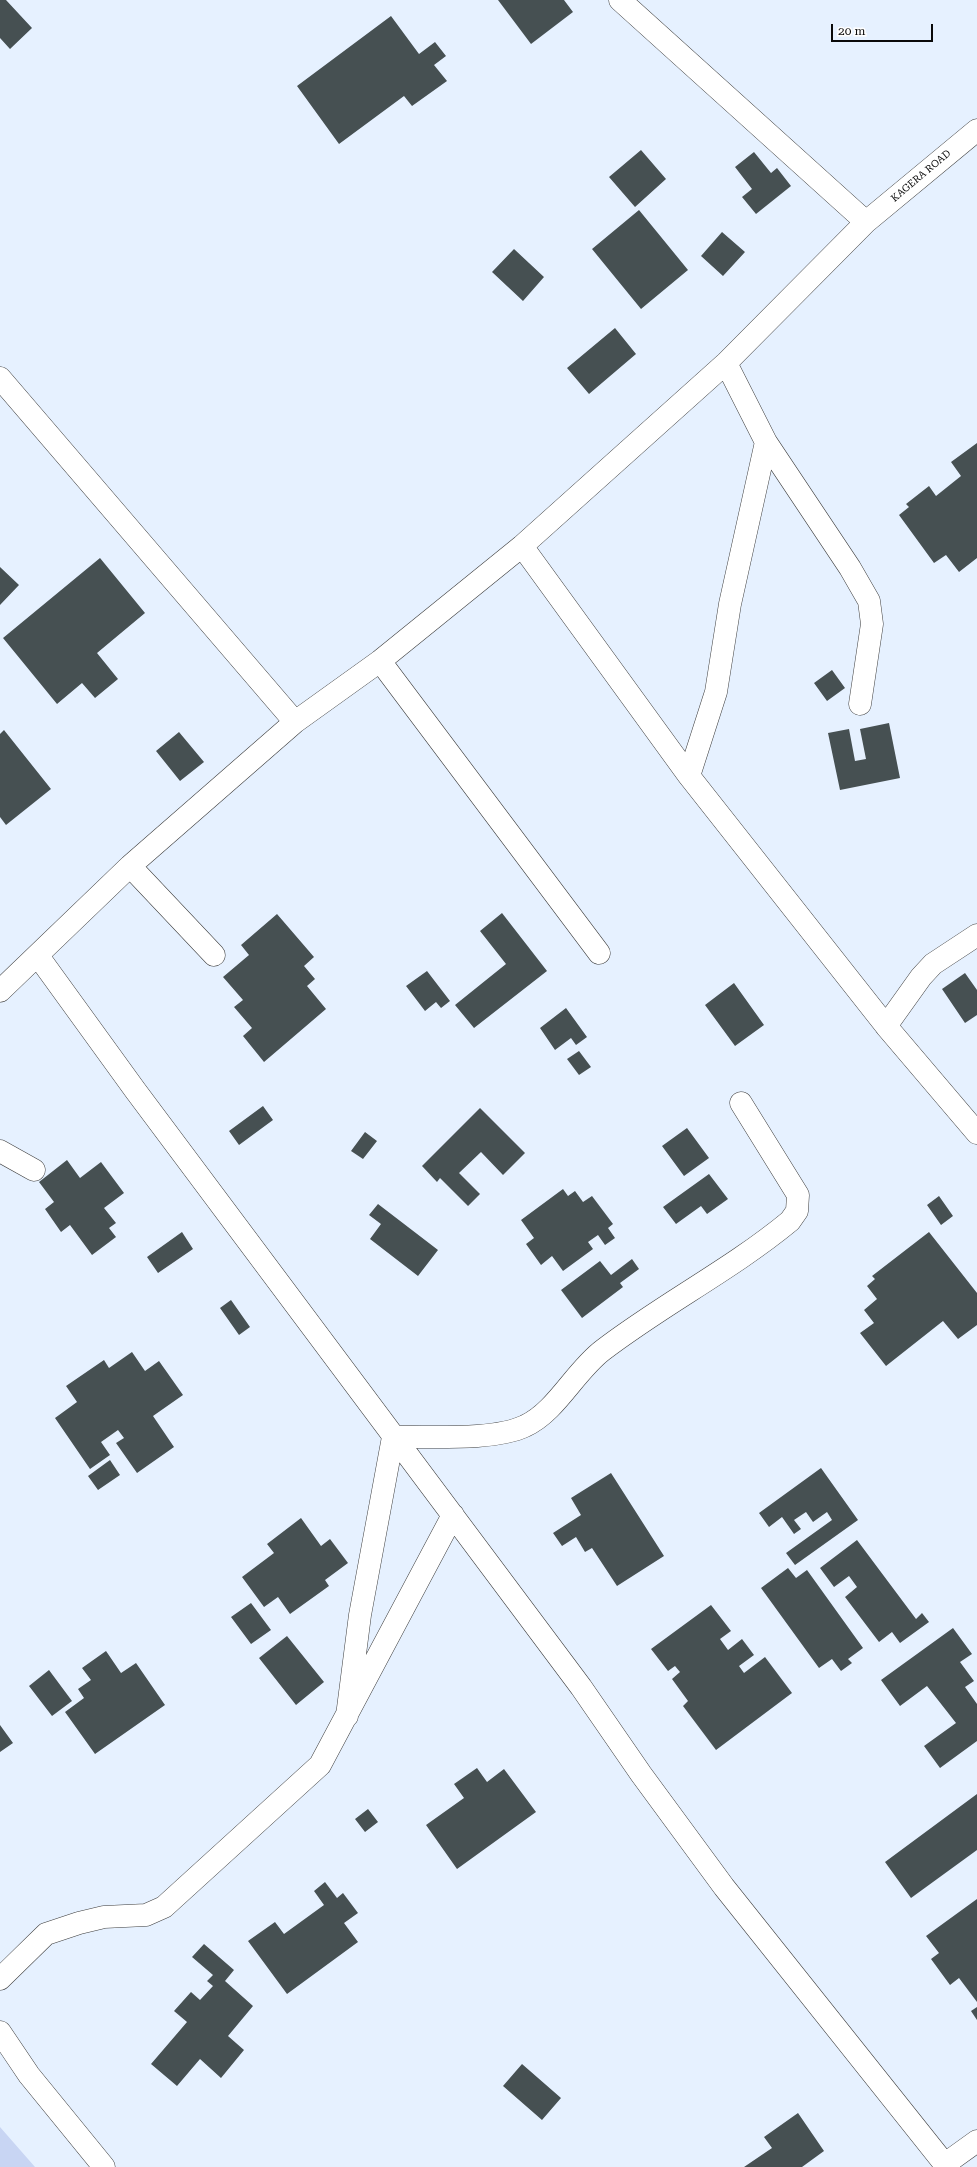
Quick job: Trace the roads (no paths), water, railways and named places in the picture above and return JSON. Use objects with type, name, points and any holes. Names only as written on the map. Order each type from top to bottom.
[{"type":"street","points":[[620,0],[866,222]]},
{"type":"street","name":"KAGERA ROAD","points":[[0,992],[130,866],[295,722],[380,661],[522,546],[726,363],[866,222],[977,130]]},
{"type":"street","points":[[726,363],[766,442],[850,568],[869,601],[872,624],[860,704]]},
{"type":"street","points":[[0,378],[295,722]]},
{"type":"street","points":[[689,776],[716,692],[730,604],[766,442]]},
{"type":"street","points":[[522,546],[689,776],[886,1026],[977,1133]]},
{"type":"street","points":[[380,661],[599,953]]},
{"type":"street","points":[[130,866],[214,955]]},
{"type":"street","points":[[886,1026],[921,977],[933,964],[977,935]]},
{"type":"street","points":[[38,956],[135,1090],[581,1687],[640,1774],[724,1887],[946,2165],[977,2141]]},
{"type":"street","points":[[393,1437],[488,1435],[511,1431],[526,1426],[540,1416],[602,1350],[790,1221],[797,1211],[798,1195],[741,1103]]},
{"type":"street","points":[[0,1151],[34,1170]]},
{"type":"street","points":[[347,1716],[360,1615],[393,1437]]},
{"type":"street","points":[[0,1979],[46,1934],[79,1922],[104,1917],[146,1915],[164,1907],[320,1765],[452,1515]]},
{"type":"street","points":[[0,2032],[28,2075],[104,2167]]}]
